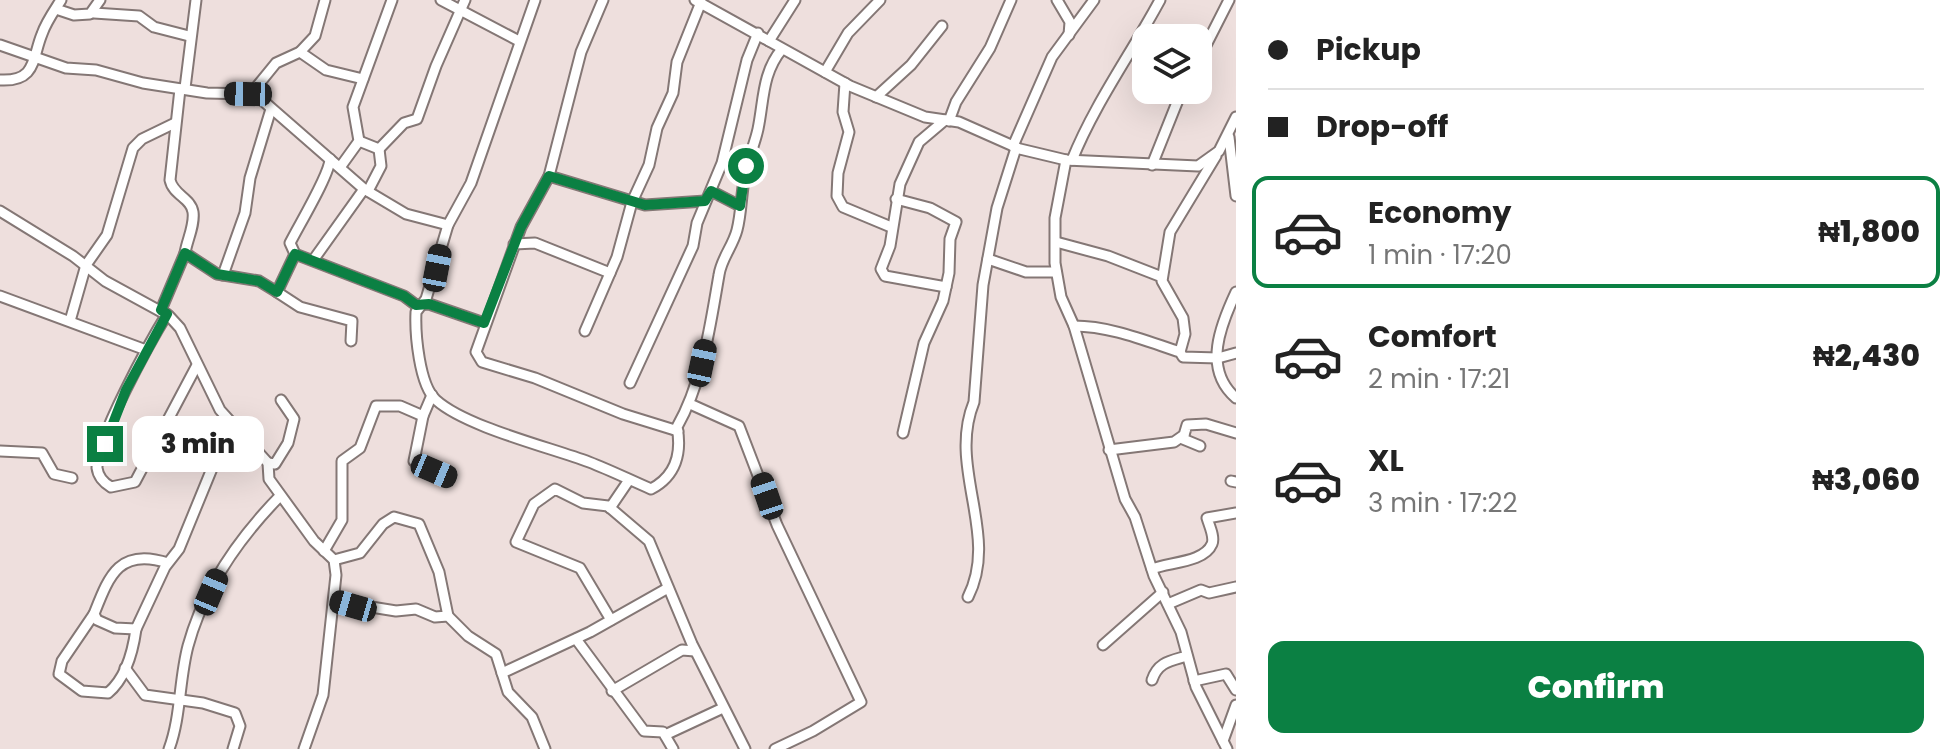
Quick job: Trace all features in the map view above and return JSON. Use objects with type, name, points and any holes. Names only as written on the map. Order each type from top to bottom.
[{"type":"street","points":[[94,13],[100,0]]},
{"type":"street","points":[[196,0],[175,123],[171,186],[191,205],[193,214],[185,253],[164,312],[98,460],[97,470],[103,482],[111,487],[135,482],[197,365]]},
{"type":"street","points":[[250,95],[276,63],[300,52],[318,30],[325,0]]},
{"type":"street","points":[[341,166],[359,141],[352,110],[392,0]]},
{"type":"street","points":[[441,0],[519,41]]},
{"type":"street","points":[[314,259],[381,166],[379,149],[400,126],[419,116],[436,66],[465,0]]},
{"type":"street","points":[[535,0],[471,183],[448,225],[422,305],[416,312],[418,354],[432,395],[451,409],[501,432],[651,489],[666,481],[681,448],[677,427],[690,404],[716,301],[719,273],[737,229],[769,67],[782,49]]},
{"type":"street","points":[[603,0],[581,52],[549,176],[514,244],[476,352],[482,362],[535,378],[623,414],[678,431]]},
{"type":"street","points":[[769,41],[795,0]]},
{"type":"street","points":[[825,72],[848,33],[880,0]]},
{"type":"street","points":[[946,287],[885,276],[881,269],[890,246],[896,199],[919,142],[947,121],[990,48],[1011,0]]},
{"type":"street","points":[[1057,0],[1070,22],[1069,35]]},
{"type":"street","points":[[968,597],[979,575],[981,555],[965,472],[965,424],[974,402],[988,259],[997,208],[1015,147],[1052,57],[1094,0]]},
{"type":"street","points":[[1160,0],[1069,160],[1056,210],[1056,272],[1109,450],[1194,681],[1225,745]]},
{"type":"street","points":[[1212,33],[1229,0]]},
{"type":"street","points":[[585,331],[610,273],[632,202],[649,165],[657,128],[673,93],[677,62],[698,1],[714,3],[782,49],[845,83],[925,117],[947,121],[1015,147],[1069,160],[1202,169]]},
{"type":"street","points":[[0,80],[28,72],[37,57],[38,42],[58,4],[74,15],[139,16],[154,27],[189,36]]},
{"type":"street","points":[[876,97],[911,65],[942,26]]},
{"type":"street","points":[[630,383],[667,311],[674,281],[693,246],[705,201],[722,163],[747,60],[758,33]]},
{"type":"street","points":[[0,45],[66,68],[96,70],[183,89],[250,95],[341,166],[366,190],[406,214],[448,225]]},
{"type":"street","points":[[300,52],[326,70],[363,79]]},
{"type":"street","points":[[845,83],[843,112],[849,132],[838,173],[837,196],[843,207],[891,227]]},
{"type":"street","points":[[1152,165],[1176,104]]},
{"type":"street","points":[[223,275],[245,213],[250,178],[271,109]]},
{"type":"street","points":[[1180,352],[1185,334],[1183,318],[1162,277],[1170,232],[1202,169],[1229,137],[1236,117]]},
{"type":"street","points":[[70,321],[86,265],[107,235],[133,148],[142,139],[175,123]]},
{"type":"street","points":[[1229,137],[1236,196]]},
{"type":"street","points":[[359,141],[379,149]]},
{"type":"street","points":[[277,292],[295,254],[290,243],[301,216],[327,176],[330,159]]},
{"type":"street","points":[[549,176],[632,202],[664,206],[684,200],[705,201]]},
{"type":"street","points":[[711,191],[740,206]]},
{"type":"street","points":[[896,199],[930,208],[956,222],[950,239],[946,287],[924,343],[903,433]]},
{"type":"street","points":[[0,211],[86,265],[105,281],[164,312],[180,328],[220,410],[268,463],[275,464],[288,443],[294,419],[281,400]]},
{"type":"street","points":[[1056,242],[1108,256],[1162,277]]},
{"type":"street","points":[[514,244],[535,243],[610,273]]},
{"type":"street","points":[[185,253],[223,275],[259,281],[300,307],[352,321],[351,341]]},
{"type":"street","points":[[295,254],[404,296],[416,305],[429,304],[484,323]]},
{"type":"street","points":[[988,259],[1026,272],[1056,272]]},
{"type":"street","points":[[1236,292],[1218,332],[1218,358],[1223,379],[1236,398]]},
{"type":"street","points":[[0,296],[146,350]]},
{"type":"street","points":[[1074,326],[1092,326],[1180,352],[1183,357],[1218,358],[1222,354],[1236,353]]},
{"type":"street","points":[[432,395],[423,416],[414,461],[450,478]]},
{"type":"street","points":[[690,404],[739,426],[777,525],[861,702],[813,731],[775,749]]},
{"type":"street","points":[[324,551],[342,520],[342,461],[360,448],[376,406],[400,406],[423,416]]},
{"type":"street","points":[[1200,446],[1183,439],[1187,425],[1236,433]]},
{"type":"street","points":[[1109,450],[1164,445],[1184,435]]},
{"type":"street","points":[[168,563],[157,560],[121,565],[111,572],[94,614],[62,661],[59,674],[82,691],[108,693],[116,686],[125,668],[136,629],[168,563],[179,549],[220,449],[227,446],[243,451],[252,446]]},
{"type":"street","points":[[0,451],[42,453],[54,474],[72,478]]},
{"type":"street","points":[[268,463],[269,479],[280,496],[334,560],[334,601],[323,695],[304,749]]},
{"type":"street","points":[[610,508],[629,480]]},
{"type":"street","points":[[611,620],[580,568],[516,542],[534,504],[549,490],[555,489],[583,503],[610,508],[649,541],[695,651],[745,749]]},
{"type":"street","points":[[169,749],[189,645],[225,559],[280,496]]},
{"type":"street","points":[[1152,569],[1190,559],[1209,548],[1213,538],[1207,518],[1236,513]]},
{"type":"street","points":[[334,560],[360,553],[383,524],[394,517],[419,524],[439,572],[448,616],[468,636],[496,654],[508,692],[532,717],[545,749]]},
{"type":"street","points":[[1168,604],[1201,590],[1209,593],[1236,587]]},
{"type":"street","points":[[502,673],[576,639],[668,588]]},
{"type":"street","points":[[1103,645],[1163,592]]},
{"type":"street","points":[[334,601],[396,611],[416,609],[435,617],[448,616]]},
{"type":"street","points":[[94,614],[106,625],[136,629]]},
{"type":"street","points":[[576,639],[644,731],[665,735],[723,708]]},
{"type":"street","points":[[612,691],[682,650],[695,651]]},
{"type":"street","points":[[1152,680],[1156,669],[1166,661],[1187,656]]},
{"type":"street","points":[[125,668],[145,695],[179,698],[235,713],[240,726],[233,749]]},
{"type":"street","points":[[1194,681],[1226,674],[1236,690]]},
{"type":"street","points":[[1225,745],[1236,705]]},
{"type":"street","points":[[665,735],[673,749]]},
{"type":"route","points":[[105,444],[126,390],[167,314],[161,310],[185,253],[217,274],[259,281],[277,292],[285,283],[295,254],[404,296],[416,305],[429,304],[484,323],[521,227],[549,176],[645,205],[705,201],[711,191],[740,206],[746,166]]}]
